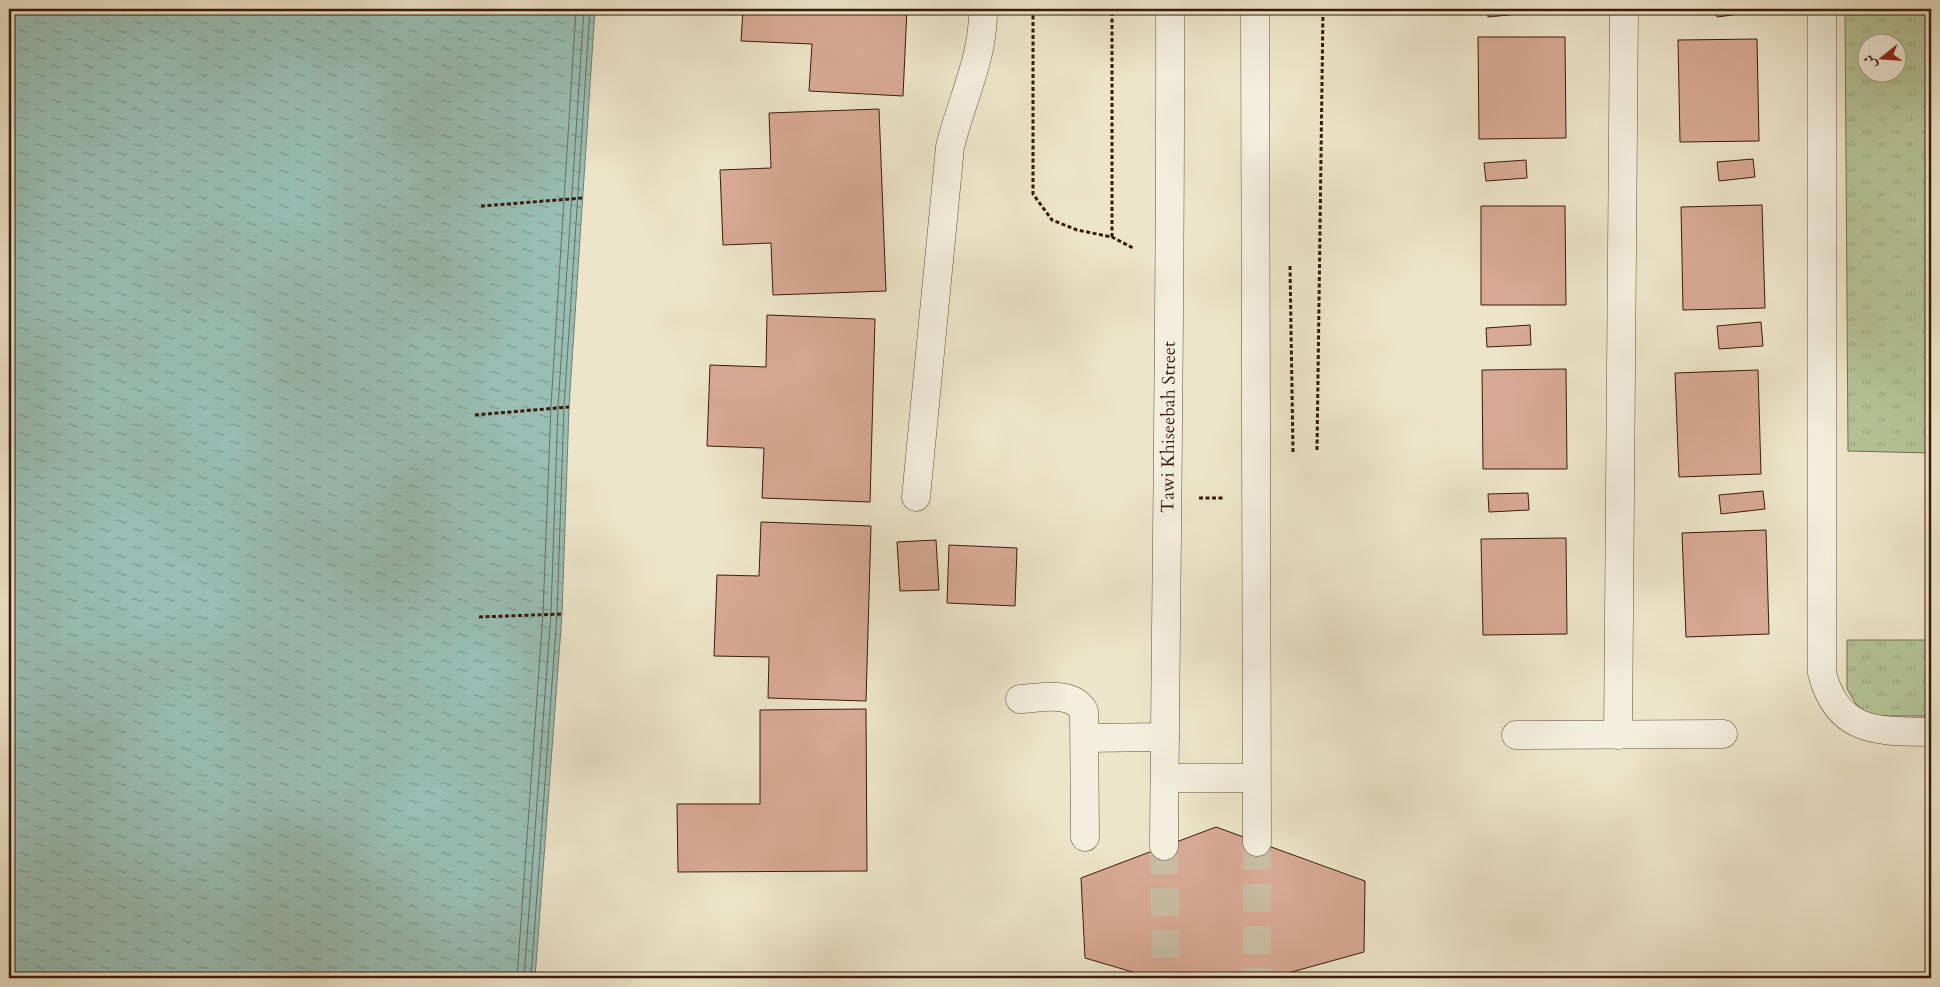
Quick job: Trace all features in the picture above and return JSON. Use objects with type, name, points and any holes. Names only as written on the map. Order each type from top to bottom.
[{"type":"street","points":[[916,497],[950,147],[956,119],[978,54],[983,9]]},
{"type":"street","name":"Tawi Khiseebah Street","points":[[1164,846],[1166,498],[1171,248],[1170,9]]},
{"type":"street","points":[[1255,9],[1257,842]]},
{"type":"street","points":[[1618,735],[1624,9]]},
{"type":"street","points":[[1822,9],[1822,673],[1832,700],[1851,720],[1878,731],[1931,732]]},
{"type":"street","points":[[1020,699],[1067,697],[1075,699],[1084,711],[1085,837]]},
{"type":"street","points":[[1516,735],[1723,734]]},
{"type":"street","points":[[1085,738],[1165,736]]},
{"type":"street","points":[[1164,778],[1256,778]]},
{"type":"path","points":[[1033,9],[1033,194],[1052,220],[1077,230],[1112,236],[1133,248]]},
{"type":"path","points":[[1112,9],[1112,236]]},
{"type":"path","points":[[1317,450],[1323,9]]},
{"type":"path","points":[[481,206],[583,198]]},
{"type":"path","points":[[1290,262],[1293,452]]},
{"type":"path","points":[[475,415],[570,407]]},
{"type":"path","points":[[1166,498],[1256,498]]},
{"type":"path","points":[[480,617],[562,614]]},
{"type":"green space","points":[[1845,9],[1931,9],[1931,453],[1848,451]]},
{"type":"green space","points":[[1847,640],[1931,640],[1931,716],[1871,716],[1856,704],[1847,689]]},
{"type":"water","points":[[9,9],[595,9],[569,407],[562,614],[535,978],[9,978]]},
{"type":"building","points":[[743,9],[907,9],[903,96],[809,91],[812,44],[741,41]]},
{"type":"building","points":[[1487,9],[1528,9],[1529,13],[1488,17]]},
{"type":"building","points":[[1716,9],[1762,9],[1762,11],[1717,17]]},
{"type":"building","points":[[1478,37],[1565,37],[1566,138],[1479,139]]},
{"type":"building","points":[[1757,39],[1759,141],[1680,142],[1678,40]]},
{"type":"building","points":[[879,109],[886,291],[773,295],[771,243],[723,245],[720,170],[771,168],[769,113]]},
{"type":"building","points":[[1753,159],[1755,177],[1719,181],[1717,162]]},
{"type":"building","points":[[1526,160],[1527,178],[1486,181],[1484,163]]},
{"type":"building","points":[[1762,205],[1765,308],[1683,310],[1681,207]]},
{"type":"building","points":[[1481,206],[1565,206],[1566,305],[1481,305]]},
{"type":"building","points":[[767,315],[875,319],[870,502],[762,498],[764,448],[707,446],[710,365],[766,367]]},
{"type":"building","points":[[1761,322],[1763,346],[1719,349],[1717,326]]},
{"type":"building","points":[[1530,325],[1531,345],[1487,347],[1486,328]]},
{"type":"building","points":[[1566,369],[1567,469],[1483,469],[1482,370]]},
{"type":"building","points":[[1758,370],[1761,474],[1679,477],[1675,373]]},
{"type":"building","points":[[1763,491],[1765,509],[1721,514],[1719,495]]},
{"type":"building","points":[[1528,493],[1529,510],[1489,512],[1488,494]]},
{"type":"building","points":[[761,522],[871,526],[866,701],[768,698],[769,657],[714,656],[717,575],[759,576]]},
{"type":"building","points":[[1766,530],[1769,634],[1686,637],[1682,533]]},
{"type":"building","points":[[1566,538],[1567,634],[1483,635],[1481,539]]},
{"type":"building","points":[[936,540],[939,590],[900,591],[897,542]]},
{"type":"building","points":[[949,545],[1017,548],[1015,606],[947,603]]},
{"type":"building","points":[[866,709],[867,871],[678,872],[677,804],[760,804],[760,710]]},
{"type":"building","points":[[1216,827],[1365,881],[1364,952],[1270,978],[1153,978],[1085,958],[1081,878]]},
{"type":"tunnel","points":[[1257,842],[1257,978]]},
{"type":"tunnel","points":[[1164,846],[1166,978]]}]
